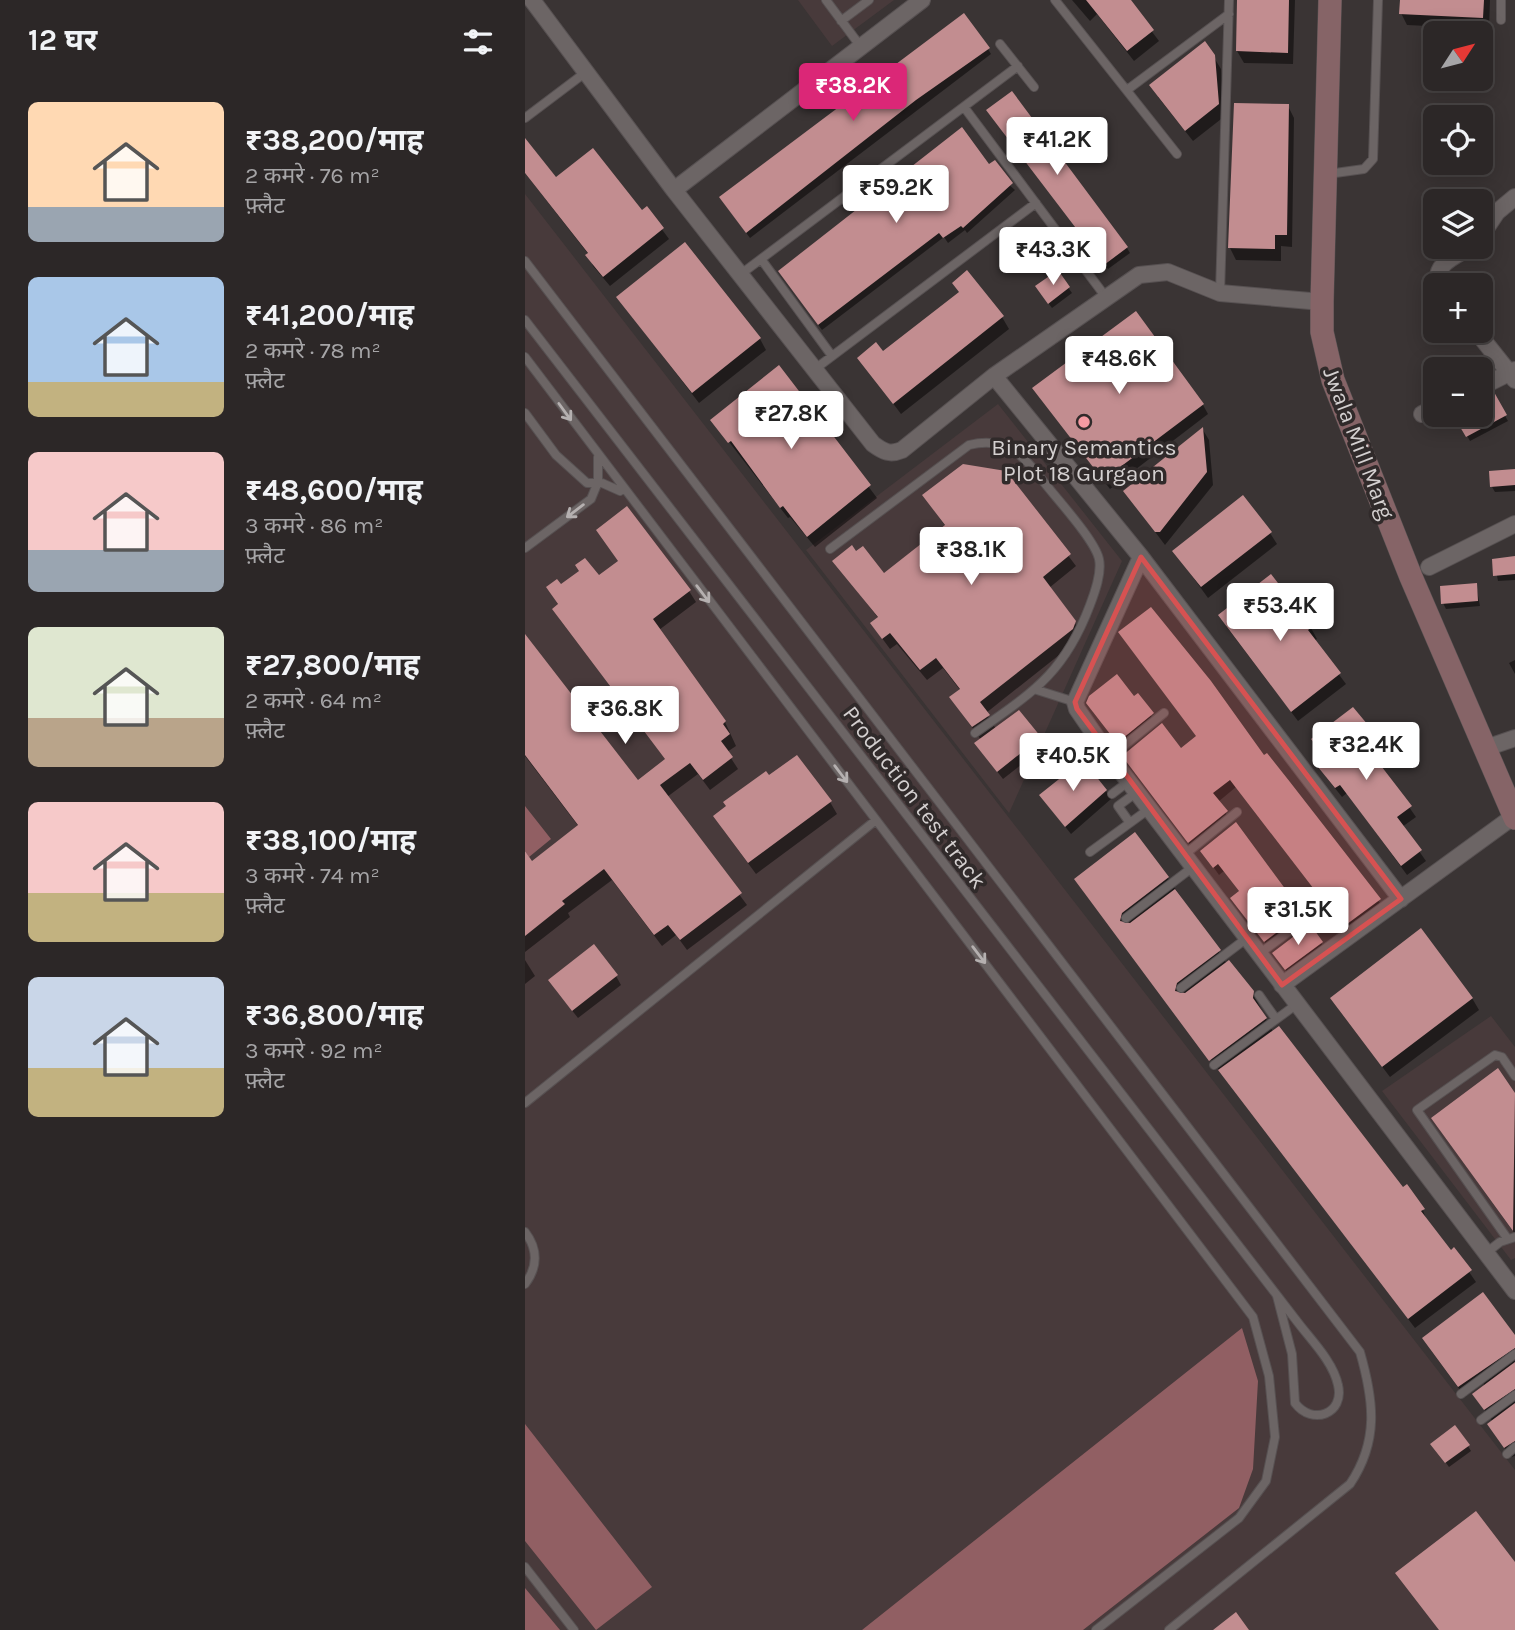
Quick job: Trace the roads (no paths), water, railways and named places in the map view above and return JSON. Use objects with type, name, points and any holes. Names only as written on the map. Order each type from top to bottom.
[{"type":"street","points":[[532,0],[674,191],[873,444],[892,454],[911,443],[994,376],[1105,296],[1139,275],[1153,271],[1168,272],[1220,293],[1322,302]]},
{"type":"street","points":[[674,191],[922,0]]},
{"type":"street","name":"Jwala Mill Marg","points":[[1330,0],[1322,302],[1324,343],[1333,380],[1411,577],[1514,817]]},
{"type":"street","points":[[1493,218],[1515,197]]},
{"type":"street","points":[[1437,273],[1440,267],[1452,259]]},
{"type":"street","points":[[1486,343],[1513,374],[1493,382]]},
{"type":"street","points":[[994,376],[1141,557],[1401,899]]},
{"type":"street","points":[[1429,567],[1515,524]]},
{"type":"street","points":[[1141,557],[1075,702],[1081,717],[1515,1291]]},
{"type":"street","points":[[1483,749],[1515,738]]},
{"type":"street","points":[[1282,985],[1514,817]]},
{"type":"lane","points":[[826,0],[861,47]]},
{"type":"lane","points":[[841,21],[869,0]]},
{"type":"lane","points":[[1055,0],[1177,154]]},
{"type":"lane","points":[[1220,293],[1229,0]]},
{"type":"lane","points":[[1325,174],[1364,169],[1373,159],[1378,0]]},
{"type":"lane","points":[[1501,0],[1501,20]]},
{"type":"lane","points":[[1127,90],[1229,14]]},
{"type":"lane","points":[[1000,44],[1034,87]]},
{"type":"lane","points":[[741,274],[1018,66]]},
{"type":"lane","points":[[525,118],[586,72]]},
{"type":"lane","points":[[964,107],[1105,296]]},
{"type":"lane","points":[[815,370],[1036,203]]},
{"type":"lane","points":[[761,259],[832,356]]},
{"type":"lane","points":[[525,261],[1360,1352],[1367,1377],[1371,1432],[1369,1452],[1350,1484],[1169,1630]]},
{"type":"lane","name":"Production test track","points":[[525,320],[1277,1296],[1338,1382],[1340,1395],[1328,1414],[1308,1416],[1295,1403],[1292,1354],[1277,1296]]},
{"type":"lane","points":[[525,357],[598,457],[1253,1317],[1269,1376],[1275,1437],[1266,1481],[1239,1518],[1096,1630]]},
{"type":"lane","points":[[525,413],[569,469],[587,483],[598,482],[617,488],[634,504]]},
{"type":"lane","points":[[830,549],[959,450],[983,442],[994,442],[1020,452],[1099,557],[1095,590],[1078,635],[1037,690],[975,733]]},
{"type":"lane","points":[[525,548],[591,499],[598,482],[598,457]]},
{"type":"lane","points":[[1037,690],[1075,702]]},
{"type":"lane","points":[[1110,757],[1164,713]]},
{"type":"lane","points":[[1112,794],[1133,787]]},
{"type":"lane","points":[[1130,823],[1119,806],[1133,787]]},
{"type":"lane","points":[[1090,852],[1149,809]]},
{"type":"lane","points":[[1126,918],[1189,861],[1237,812]]},
{"type":"lane","points":[[525,1103],[876,820]]},
{"type":"lane","points":[[1259,954],[1314,913]]},
{"type":"lane","points":[[1181,988],[1247,938]]},
{"type":"lane","points":[[1259,995],[1276,1019]]},
{"type":"lane","points":[[1214,1065],[1297,1004]]},
{"type":"lane","points":[[1486,1253],[1511,1238],[1417,1110],[1495,1055],[1502,1057],[1515,1076]]},
{"type":"lane","points":[[525,1232],[535,1244],[534,1272],[525,1284]]},
{"type":"lane","points":[[1461,1394],[1515,1354]]},
{"type":"lane","points":[[1481,1420],[1515,1395]]},
{"type":"lane","points":[[1507,1454],[1515,1447]]},
{"type":"lane","points":[[525,1567],[575,1630]]},
{"type":"place","name":"Binary Semantics Plot 18 Gurgaon","points":[[1084,422]]}]
